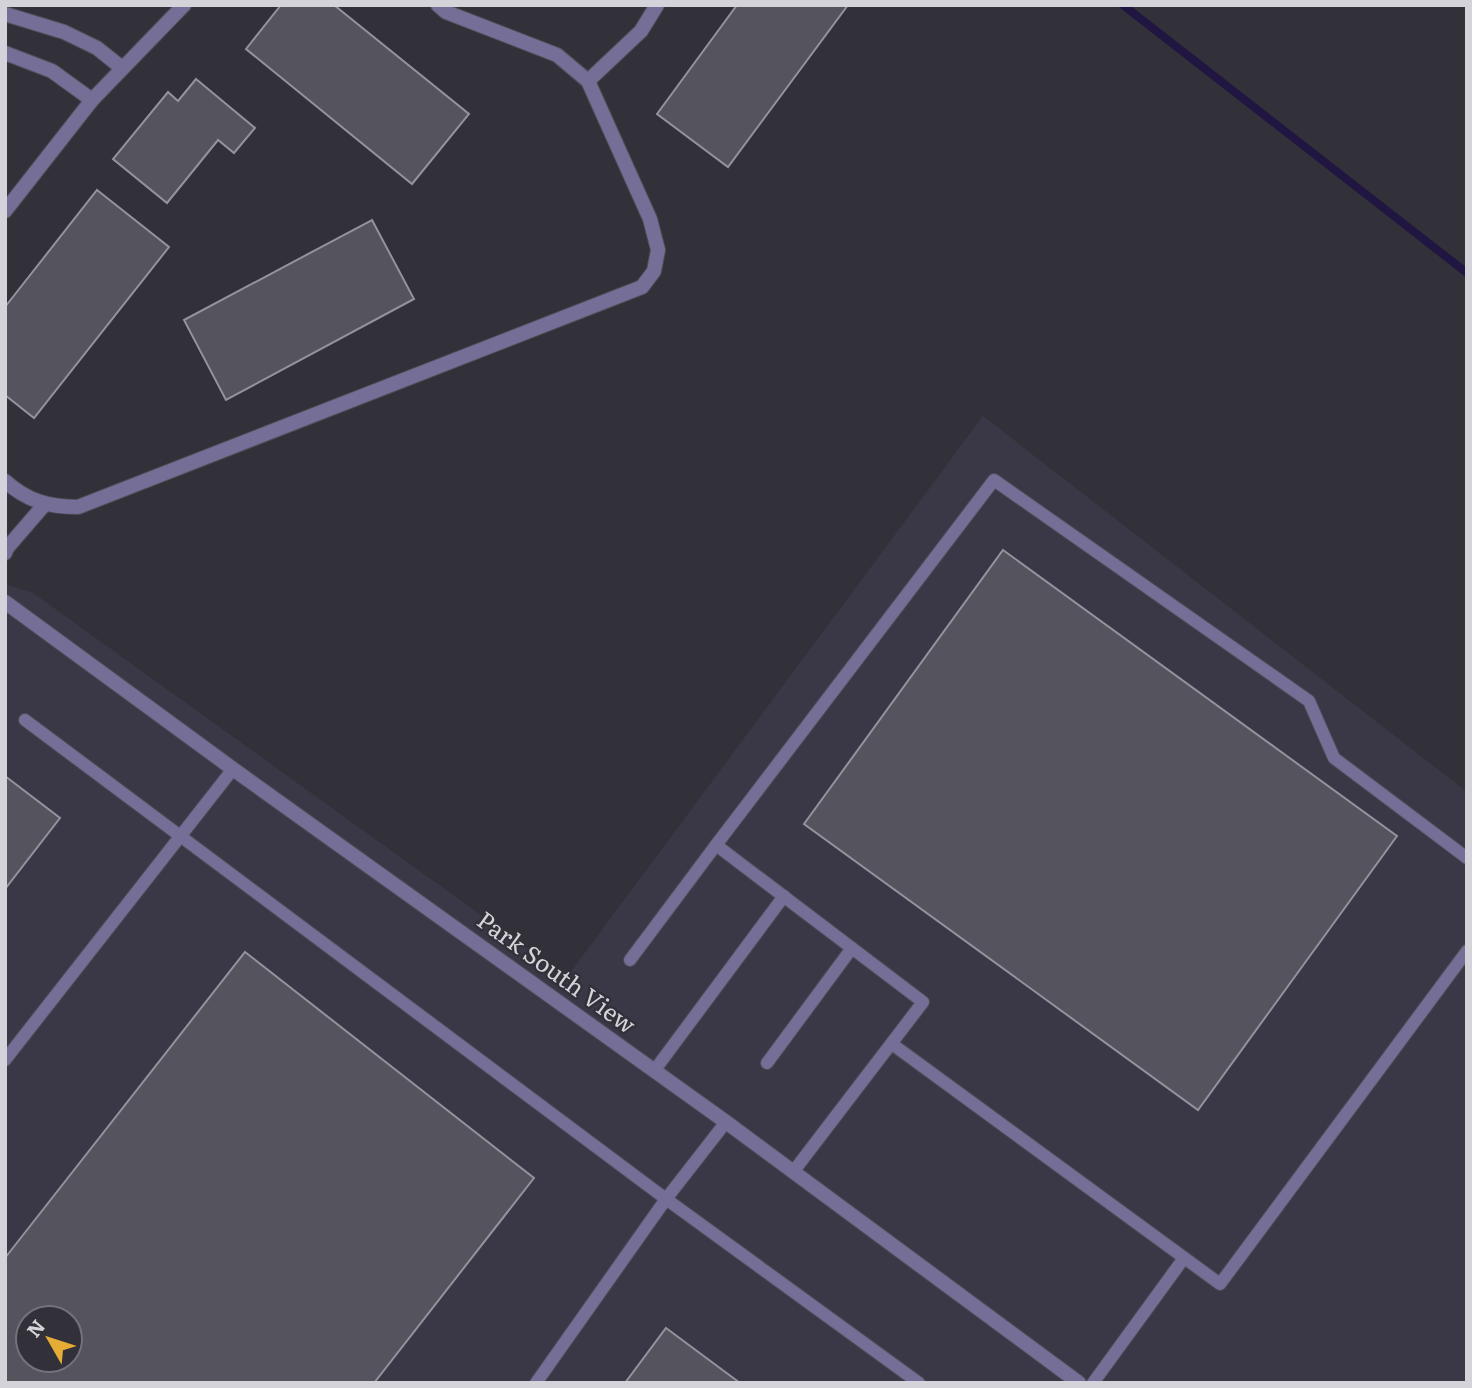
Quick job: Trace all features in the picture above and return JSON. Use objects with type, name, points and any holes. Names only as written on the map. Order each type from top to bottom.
[{"type":"street","points":[[5,211],[92,100],[184,5]]},
{"type":"street","points":[[5,481],[35,501],[58,507],[78,507],[642,287],[654,271],[659,250],[650,219],[589,81],[557,55],[446,12],[438,5]]},
{"type":"street","points":[[589,81],[642,31],[657,5]]},
{"type":"street","points":[[5,14],[64,32],[97,48],[122,68]]},
{"type":"street","points":[[5,53],[52,71],[92,100]]},
{"type":"street","points":[[5,553],[45,504]]},
{"type":"street","name":"Park South View","points":[[5,602],[726,1122],[1079,1383]]},
{"type":"lane","points":[[630,960],[994,481],[1309,701],[1334,758],[1467,858]]},
{"type":"lane","points":[[25,720],[666,1199],[919,1383]]},
{"type":"lane","points":[[5,1059],[233,769]]},
{"type":"lane","points":[[716,845],[923,1002],[793,1172]]},
{"type":"lane","points":[[654,1071],[784,896]]},
{"type":"lane","points":[[767,1063],[852,948]]},
{"type":"lane","points":[[892,1044],[1220,1284],[1467,951]]},
{"type":"lane","points":[[536,1383],[666,1199],[726,1122]]},
{"type":"lane","points":[[1093,1383],[1184,1258]]},
{"type":"shaded area","points":[[983,416],[1467,792],[1467,1383],[5,1383],[5,584],[33,593],[567,977]]},
{"type":"building","points":[[281,5],[334,5],[469,114],[412,184],[246,49]]},
{"type":"building","points":[[737,5],[848,5],[728,167],[657,114]]},
{"type":"building","points":[[196,79],[255,128],[234,153],[218,140],[167,203],[113,159],[168,92],[178,101]]},
{"type":"building","points":[[97,190],[169,247],[34,418],[5,395],[5,307]]},
{"type":"building","points":[[372,220],[414,299],[226,400],[184,320]]},
{"type":"building","points":[[1003,550],[1397,836],[1198,1110],[804,824]]},
{"type":"building","points":[[5,776],[60,818],[5,889]]},
{"type":"building","points":[[245,952],[534,1178],[374,1383],[5,1383],[5,1258]]},
{"type":"building","points":[[666,1328],[740,1383],[625,1383]]},
{"type":"waterway","points":[[1123,5],[1467,273]]}]
